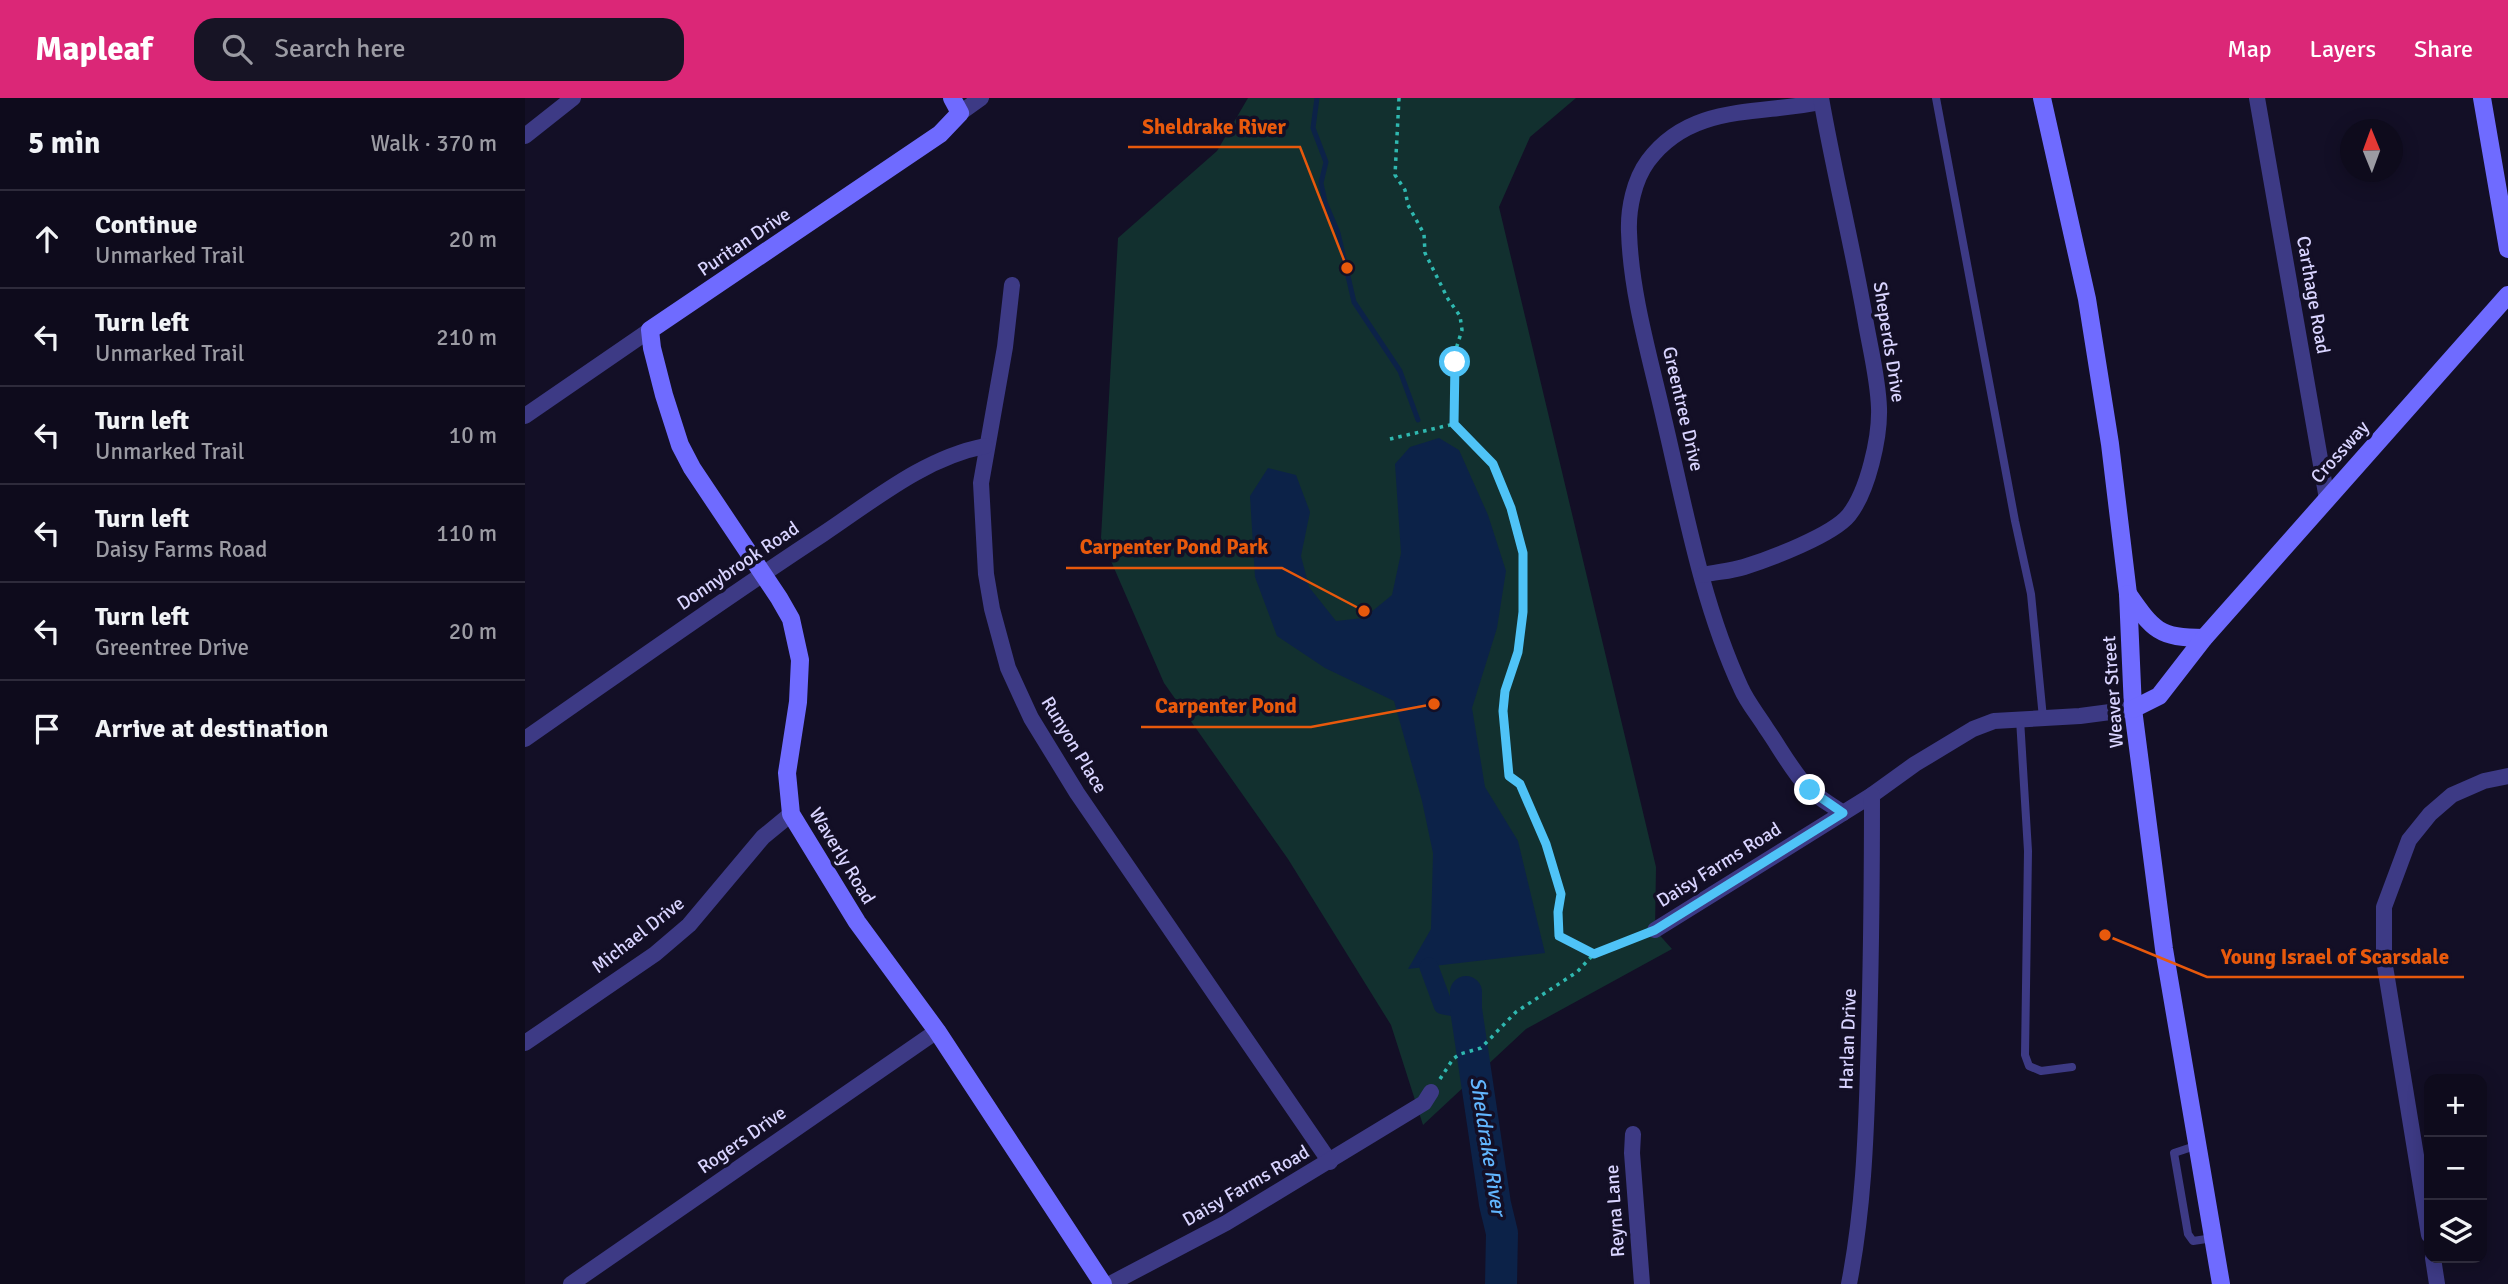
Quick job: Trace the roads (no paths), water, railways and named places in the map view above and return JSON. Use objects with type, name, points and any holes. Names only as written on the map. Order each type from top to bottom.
[{"type":"street","points":[[525,136],[573,98]]},
{"type":"street","name":"Puritan Drive","points":[[525,416],[940,135],[956,105],[981,98]]},
{"type":"street","name":"Weaver Street","points":[[2042,98],[2087,299],[2110,444],[2128,594],[2133,709],[2164,949],[2221,1284]]},
{"type":"street","name":"Carthage Road","points":[[2257,98],[2327,499]]},
{"type":"street","points":[[2482,98],[2508,250]]},
{"type":"street","name":"Greentree Drive","points":[[1821,100],[1794,107],[1740,110],[1707,118],[1682,131],[1666,142],[1647,162],[1631,204],[1629,230],[1633,286],[1692,538],[1721,637],[1741,690],[1810,790],[1843,813]]},
{"type":"street","name":"Sheperds Drive","points":[[1703,575],[1744,567],[1832,529],[1849,515],[1860,493],[1877,436],[1879,409],[1876,379],[1851,237],[1821,100]]},
{"type":"street","name":"Runyon Place","points":[[1012,285],[1005,346],[985,446],[981,483],[986,574],[992,609],[1008,668],[1031,718],[1077,793],[1330,1162]]},
{"type":"street","name":"Crossway","points":[[2133,709],[2159,695],[2204,638],[2508,295]]},
{"type":"street","name":"Waverly Road","points":[[650,330],[664,395],[680,445],[692,468],[791,619],[800,660],[799,702],[787,773],[792,814],[857,922],[937,1031],[1103,1284]]},
{"type":"street","name":"Donnybrook Road","points":[[525,739],[762,573],[922,469],[985,446]]},
{"type":"street","points":[[2128,594],[2148,623],[2160,631],[2177,638],[2204,638]]},
{"type":"street","name":"Daisy Farms Road","points":[[1655,930],[1973,729],[1994,720],[2133,709]]},
{"type":"street","points":[[2424,1204],[2384,960],[2384,907],[2409,840],[2430,814],[2452,795],[2484,781],[2508,776]]},
{"type":"street","name":"Harlan Drive","points":[[1849,1284],[1858,1237],[1864,1180],[1873,938],[1871,794]]},
{"type":"street","name":"Michael Drive","points":[[525,1043],[655,954],[689,925],[764,837],[792,814]]},
{"type":"street","name":"Rogers Drive","points":[[571,1284],[937,1031]]},
{"type":"street","name":"Daisy Farms Road","points":[[1110,1284],[1226,1223],[1330,1162],[1424,1103],[1431,1092]]},
{"type":"street","name":"Reyna Lane","points":[[1633,1134],[1642,1284]]},
{"type":"street","points":[[2434,1263],[2437,1284]]},
{"type":"lane","points":[[1936,98],[2012,508],[2031,594],[2043,718]]},
{"type":"lane","points":[[2020,719],[2028,851],[2025,1055],[2029,1066],[2041,1071],[2073,1067]]},
{"type":"lane","points":[[2198,1145],[2174,1153],[2176,1172],[2187,1234],[2193,1241],[2214,1238]]},
{"type":"water","points":[[1439,438],[1459,450],[1488,515],[1506,571],[1497,628],[1472,708],[1485,787],[1518,841],[1545,953],[1408,969],[1431,929],[1433,853],[1422,801],[1394,701],[1325,668],[1277,636],[1255,577],[1250,496],[1268,468],[1296,475],[1310,512],[1301,556],[1309,587],[1336,621],[1364,618],[1392,595],[1401,553],[1395,464],[1410,447]]},
{"type":"waterway","name":"Sheldrake River","points":[[1317,98],[1313,128],[1326,162],[1321,183],[1325,202],[1338,233],[1354,302],[1400,371],[1418,420]]},
{"type":"waterway","name":"Sheldrake River","points":[[1429,967],[1443,1005],[1466,1009]]},
{"type":"waterway","name":"Sheldrake River","points":[[1466,992],[1466,1009],[1495,1204],[1502,1233],[1501,1284]]},
{"type":"place","name":"Sheldrake River","points":[[1347,268]]},
{"type":"place","name":"Carpenter Pond Park","points":[[1364,611]]},
{"type":"place","name":"Carpenter Pond","points":[[1434,704]]},
{"type":"place","name":"Young Israel of Scarsdale","points":[[2105,935]]}]
